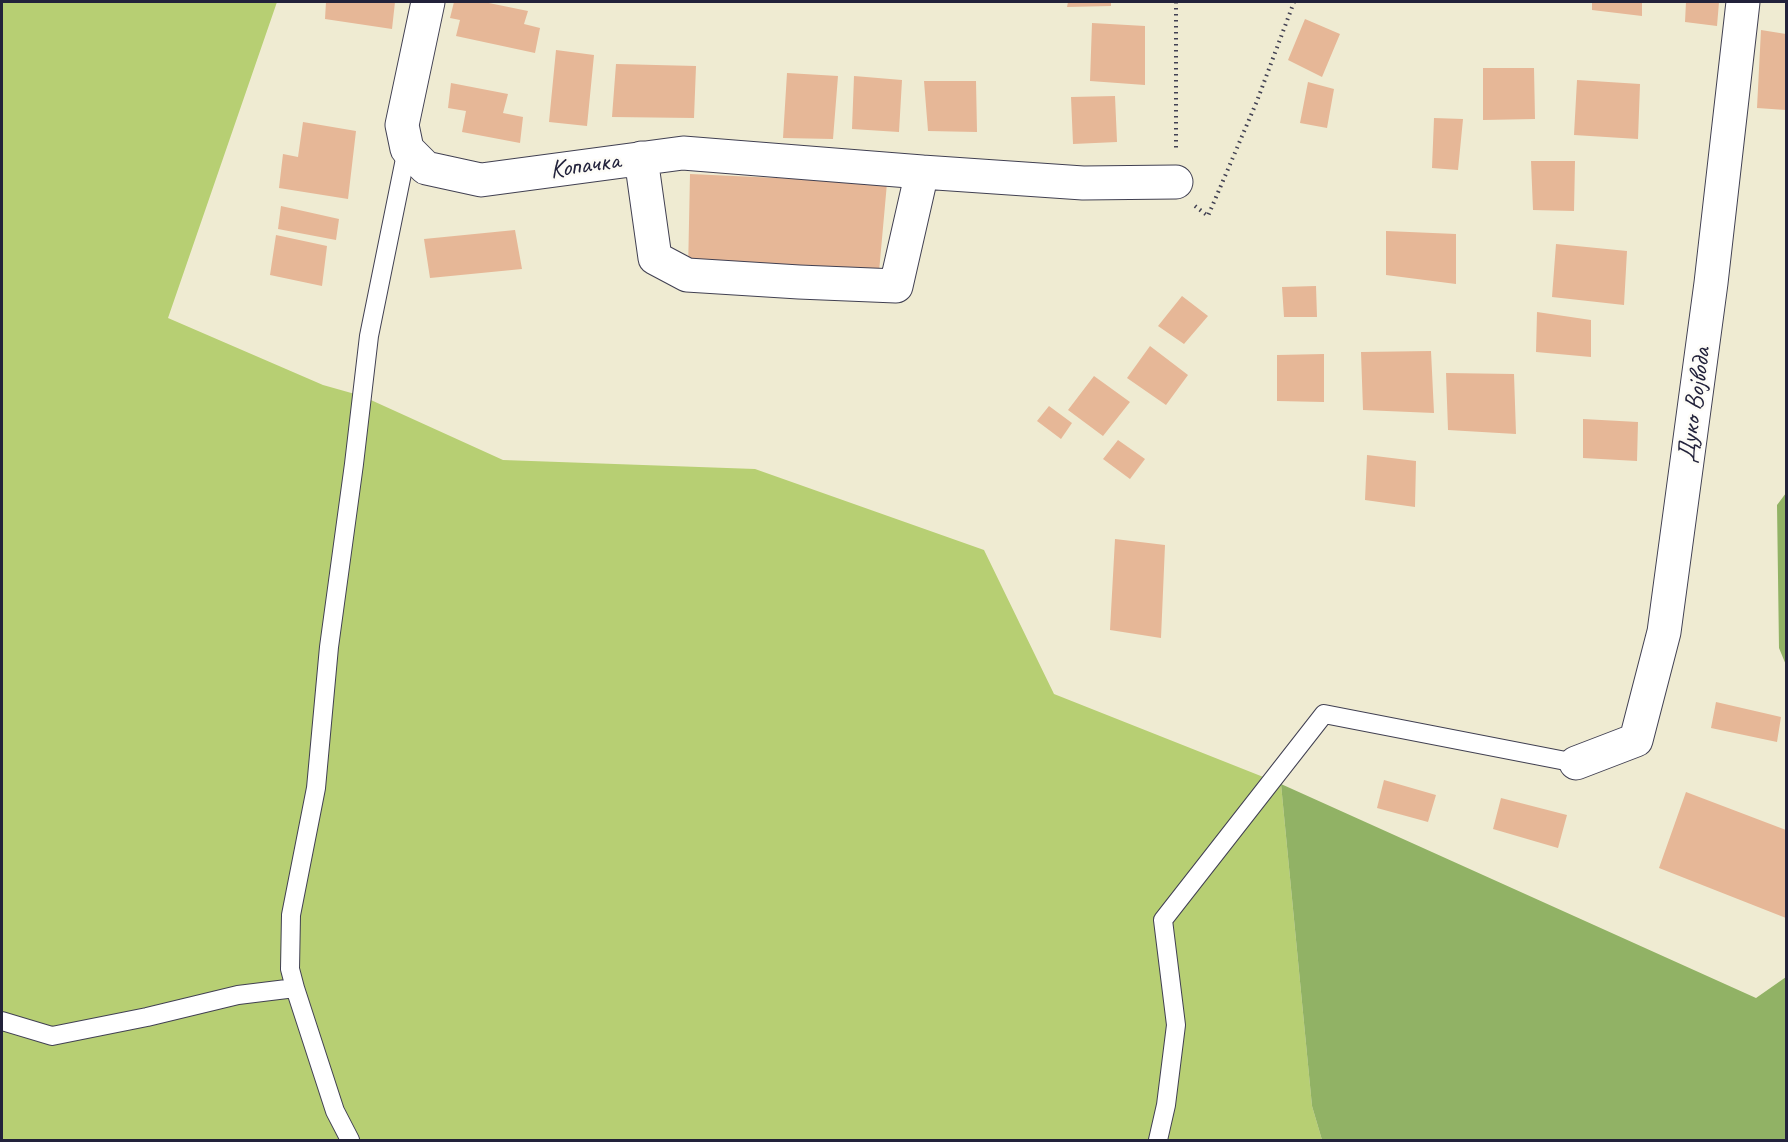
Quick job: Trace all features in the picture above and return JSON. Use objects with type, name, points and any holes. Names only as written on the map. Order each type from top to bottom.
[{"type":"street","points":[[407,149],[402,125],[428,2]]},
{"type":"street","name":"Дуко Војвода","points":[[1576,763],[1636,740],[1664,632],[1712,283],[1743,2]]},
{"type":"street","name":"Копачка","points":[[407,149],[426,168],[481,180],[683,153],[1083,183],[1176,182]]},
{"type":"street","points":[[641,159],[655,258],[687,274],[798,282],[896,286],[922,172]]},
{"type":"lane","points":[[350,1140],[335,1112],[290,969],[291,915],[316,788],[329,647],[369,336],[407,149]]},
{"type":"lane","points":[[1158,1140],[1166,1105],[1176,1025],[1162,920],[1324,714],[1576,763]]},
{"type":"lane","points":[[2,1021],[52,1036],[147,1017],[238,995],[296,988]]},
{"type":"path","points":[[1176,2],[1176,182],[1197,207],[1208,216],[1257,101],[1294,2]]},
{"type":"green space","points":[[2,2],[277,2],[168,318],[323,385],[362,396],[503,460],[755,469],[984,550],[1054,694],[1281,784],[1312,1106],[1322,1140],[2,1140]]},
{"type":"green space","points":[[1786,493],[1786,665],[1779,648],[1777,505]]},
{"type":"green space","points":[[1281,784],[1756,998],[1786,977],[1786,1140],[1322,1140],[1312,1106]]},
{"type":"building","points":[[326,2],[395,2],[392,29],[325,19]]},
{"type":"building","points":[[454,2],[484,2],[528,11],[524,24],[540,28],[535,53],[456,36],[460,20],[450,18]]},
{"type":"building","points":[[1068,2],[1111,2],[1111,6],[1067,7]]},
{"type":"building","points":[[1592,2],[1642,2],[1642,16],[1592,10]]},
{"type":"building","points":[[1686,2],[1719,2],[1717,26],[1685,22]]},
{"type":"building","points":[[1305,19],[1340,34],[1322,77],[1288,60]]},
{"type":"building","points":[[1092,23],[1145,26],[1145,85],[1090,81]]},
{"type":"building","points":[[1761,30],[1786,34],[1786,110],[1757,108]]},
{"type":"building","points":[[556,50],[594,55],[587,126],[549,122]]},
{"type":"building","points":[[616,64],[696,66],[694,118],[612,117]]},
{"type":"building","points":[[1483,68],[1534,68],[1535,119],[1483,120]]},
{"type":"building","points":[[787,73],[838,76],[833,139],[783,138]]},
{"type":"building","points":[[854,76],[902,80],[899,132],[852,129]]},
{"type":"building","points":[[1577,80],[1640,84],[1638,139],[1574,135]]},
{"type":"building","points":[[924,81],[976,81],[977,132],[928,131]]},
{"type":"building","points":[[1308,82],[1334,89],[1327,128],[1300,123]]},
{"type":"building","points":[[451,83],[508,94],[503,113],[523,117],[520,143],[462,132],[466,111],[448,108]]},
{"type":"building","points":[[1115,96],[1117,142],[1073,144],[1071,97]]},
{"type":"building","points":[[1434,118],[1463,119],[1458,170],[1432,168]]},
{"type":"building","points":[[303,122],[356,131],[348,199],[279,188],[283,154],[298,157]]},
{"type":"building","points":[[1531,161],[1575,161],[1574,211],[1533,210]]},
{"type":"building","points":[[690,174],[887,183],[878,283],[688,272]]},
{"type":"building","points":[[281,206],[339,219],[336,240],[278,229]]},
{"type":"building","points":[[515,230],[522,269],[430,278],[424,239]]},
{"type":"building","points":[[1386,231],[1456,234],[1456,284],[1386,275]]},
{"type":"building","points":[[276,235],[327,246],[322,286],[270,275]]},
{"type":"building","points":[[1556,244],[1627,251],[1624,305],[1552,297]]},
{"type":"building","points":[[1316,286],[1317,317],[1284,317],[1282,287]]},
{"type":"building","points":[[1182,296],[1208,316],[1184,344],[1158,326]]},
{"type":"building","points":[[1537,312],[1591,320],[1591,357],[1536,352]]},
{"type":"building","points":[[1150,346],[1188,375],[1166,405],[1127,378]]},
{"type":"building","points":[[1431,351],[1434,413],[1363,410],[1361,352]]},
{"type":"building","points":[[1324,354],[1324,402],[1277,401],[1277,355]]},
{"type":"building","points":[[1446,373],[1514,374],[1516,434],[1448,430]]},
{"type":"building","points":[[1094,376],[1130,402],[1103,436],[1068,410]]},
{"type":"building","points":[[1049,406],[1072,423],[1061,439],[1037,421]]},
{"type":"building","points":[[1583,419],[1638,422],[1637,461],[1583,458]]},
{"type":"building","points":[[1118,440],[1145,459],[1130,479],[1103,459]]},
{"type":"building","points":[[1367,455],[1416,461],[1415,507],[1365,500]]},
{"type":"building","points":[[1115,539],[1165,545],[1161,638],[1110,630]]},
{"type":"building","points":[[1716,702],[1781,717],[1777,742],[1711,728]]},
{"type":"building","points":[[1384,780],[1436,795],[1428,822],[1377,808]]},
{"type":"building","points":[[1686,792],[1786,830],[1786,918],[1659,868]]},
{"type":"building","points":[[1501,798],[1567,815],[1558,848],[1493,829]]}]
